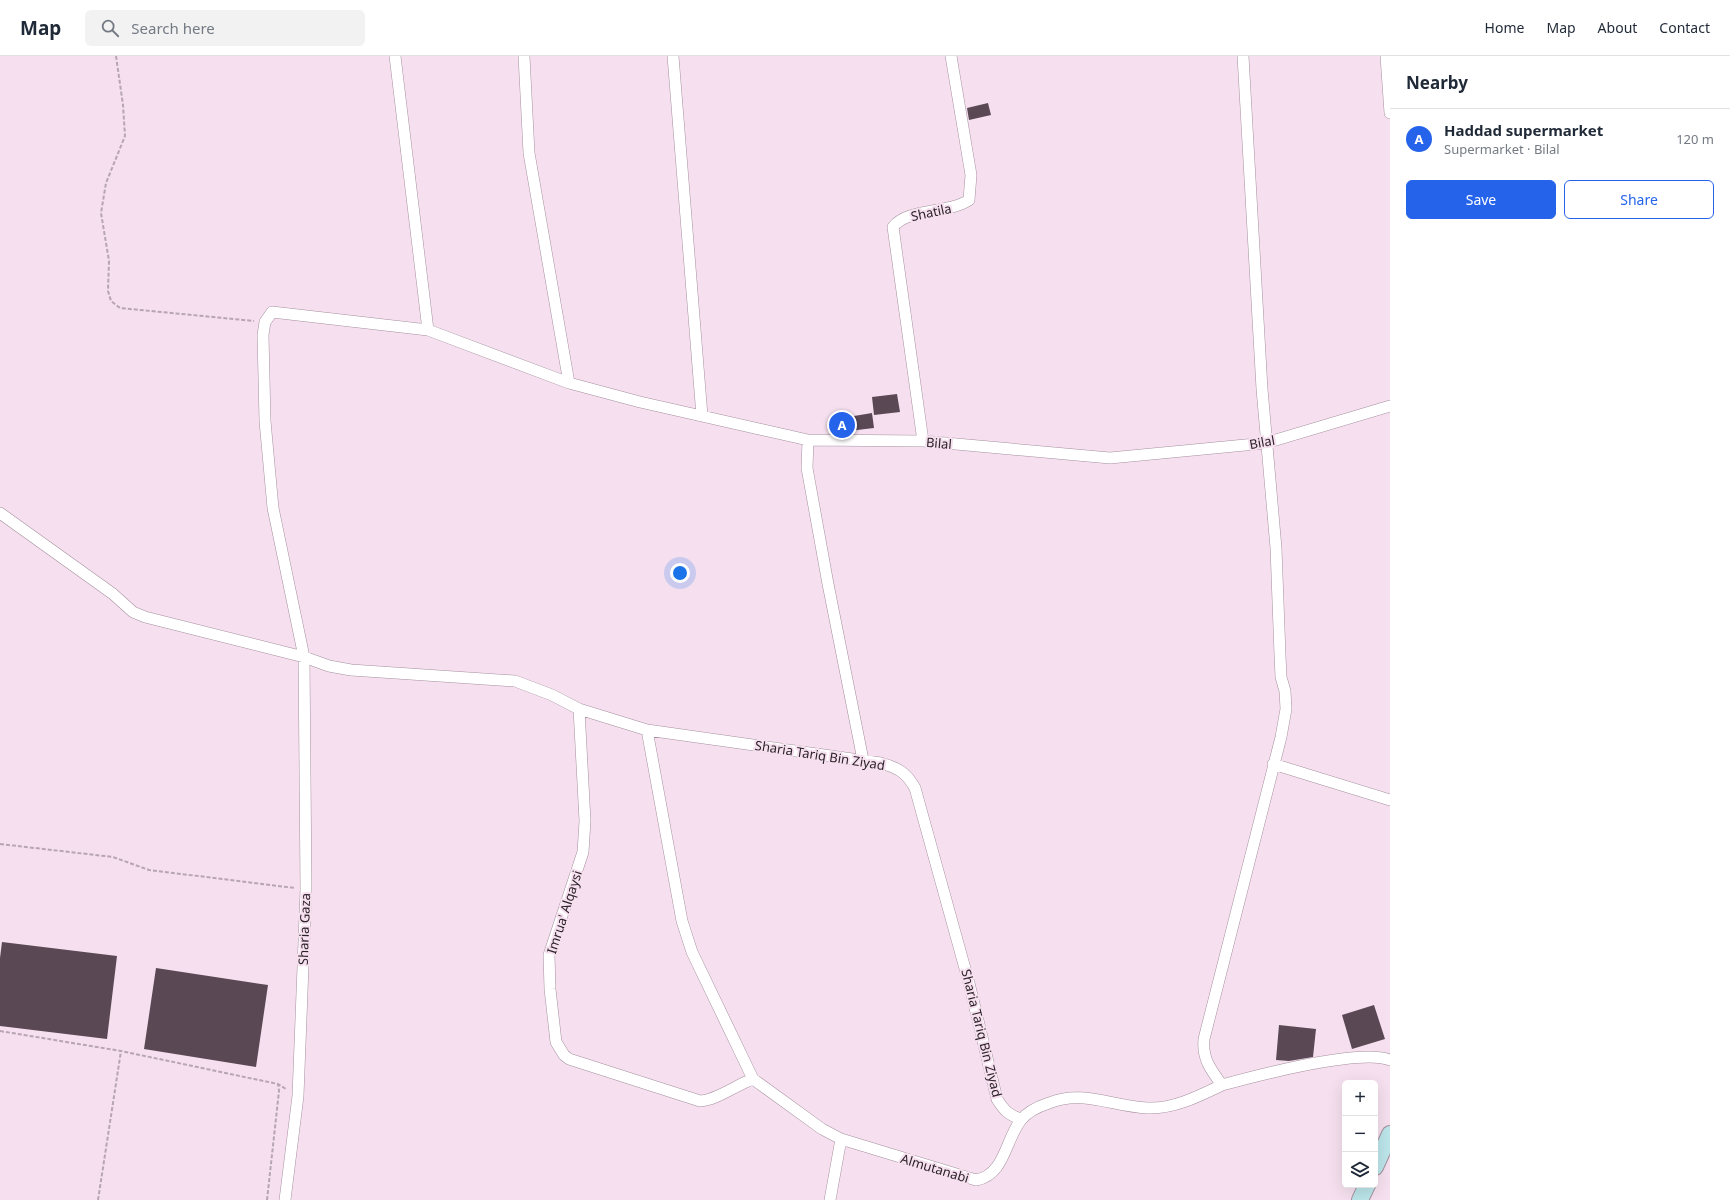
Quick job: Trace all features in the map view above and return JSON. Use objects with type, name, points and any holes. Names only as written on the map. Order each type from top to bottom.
[{"type":"main road","points":[[1378,1160],[1390,1134]]},
{"type":"main road","points":[[1360,1200],[1366,1188]]},
{"type":"street","points":[[395,56],[428,330]]},
{"type":"street","points":[[524,56],[530,153],[569,383]]},
{"type":"street","points":[[673,56],[702,416]]},
{"type":"street","name":"Shatila","points":[[922,441],[893,227],[897,222],[905,217],[951,208],[969,200],[970,175],[951,56]]},
{"type":"street","points":[[1222,1085],[1209,1067],[1205,1058],[1204,1040],[1281,737],[1286,709],[1280,655],[1274,510],[1266,443],[1243,56]]},
{"type":"street","points":[[1386,56],[1390,113]]},
{"type":"street","name":"Bilal","points":[[265,322],[272,312],[428,330],[569,383],[702,416],[808,440],[922,441],[1110,458],[1266,443],[1390,406]]},
{"type":"street","name":"Sharia Gaza","points":[[265,322],[263,335],[265,421],[274,508],[304,658],[306,889],[298,1096],[285,1200]]},
{"type":"street","points":[[808,440],[807,468],[828,584],[863,760]]},
{"type":"street","name":"Sharia Tariq Bin Ziyad","points":[[0,513],[113,594],[133,612],[145,617],[304,658],[328,666],[351,670],[515,681],[552,695],[579,709],[647,730],[863,760],[894,767],[908,776],[915,788],[969,983],[997,1099],[1005,1112],[1021,1119]]},
{"type":"street","name":"Imrua' Alqaysi","points":[[579,709],[586,821],[583,852],[549,955],[550,989],[558,1048],[569,1059],[700,1101],[707,1101],[737,1085],[753,1079]]},
{"type":"street","points":[[647,730],[662,820],[682,921],[698,965],[753,1079],[822,1129],[841,1139],[830,1200]]},
{"type":"street","points":[[1273,764],[1390,800]]},
{"type":"street","points":[[1021,1119],[1035,1109],[1076,1096],[1117,1104],[1159,1108],[1171,1106],[1192,1099],[1222,1085],[1278,1070],[1363,1058],[1390,1060]]},
{"type":"street","name":"Almutanabi","points":[[841,1139],[976,1180],[989,1176],[996,1169],[1021,1119]]},
{"type":"path","points":[[116,56],[123,105],[125,136],[106,183],[101,213],[109,261],[108,291],[111,301],[120,308],[265,322]]},
{"type":"path","points":[[0,844],[113,857],[149,870],[306,889]]},
{"type":"path","points":[[0,1031],[121,1052],[278,1084],[298,1096]]},
{"type":"path","points":[[98,1200],[121,1052]]},
{"type":"path","points":[[267,1200],[279,1091],[278,1084]]},
{"type":"building","points":[[988,103],[991,115],[969,120],[967,108]]},
{"type":"building","points":[[897,394],[900,412],[874,415],[872,397]]},
{"type":"building","points":[[872,413],[874,428],[832,433],[830,420]]},
{"type":"building","points":[[2,942],[117,956],[107,1039],[0,1026],[0,958]]},
{"type":"building","points":[[156,968],[268,985],[256,1067],[144,1049]]},
{"type":"building","points":[[1374,1005],[1385,1039],[1352,1049],[1342,1015]]},
{"type":"building","points":[[1279,1025],[1316,1029],[1313,1057],[1289,1061],[1276,1060]]},
{"type":"place","name":"Haddad supermarket","points":[[842,425]]}]
